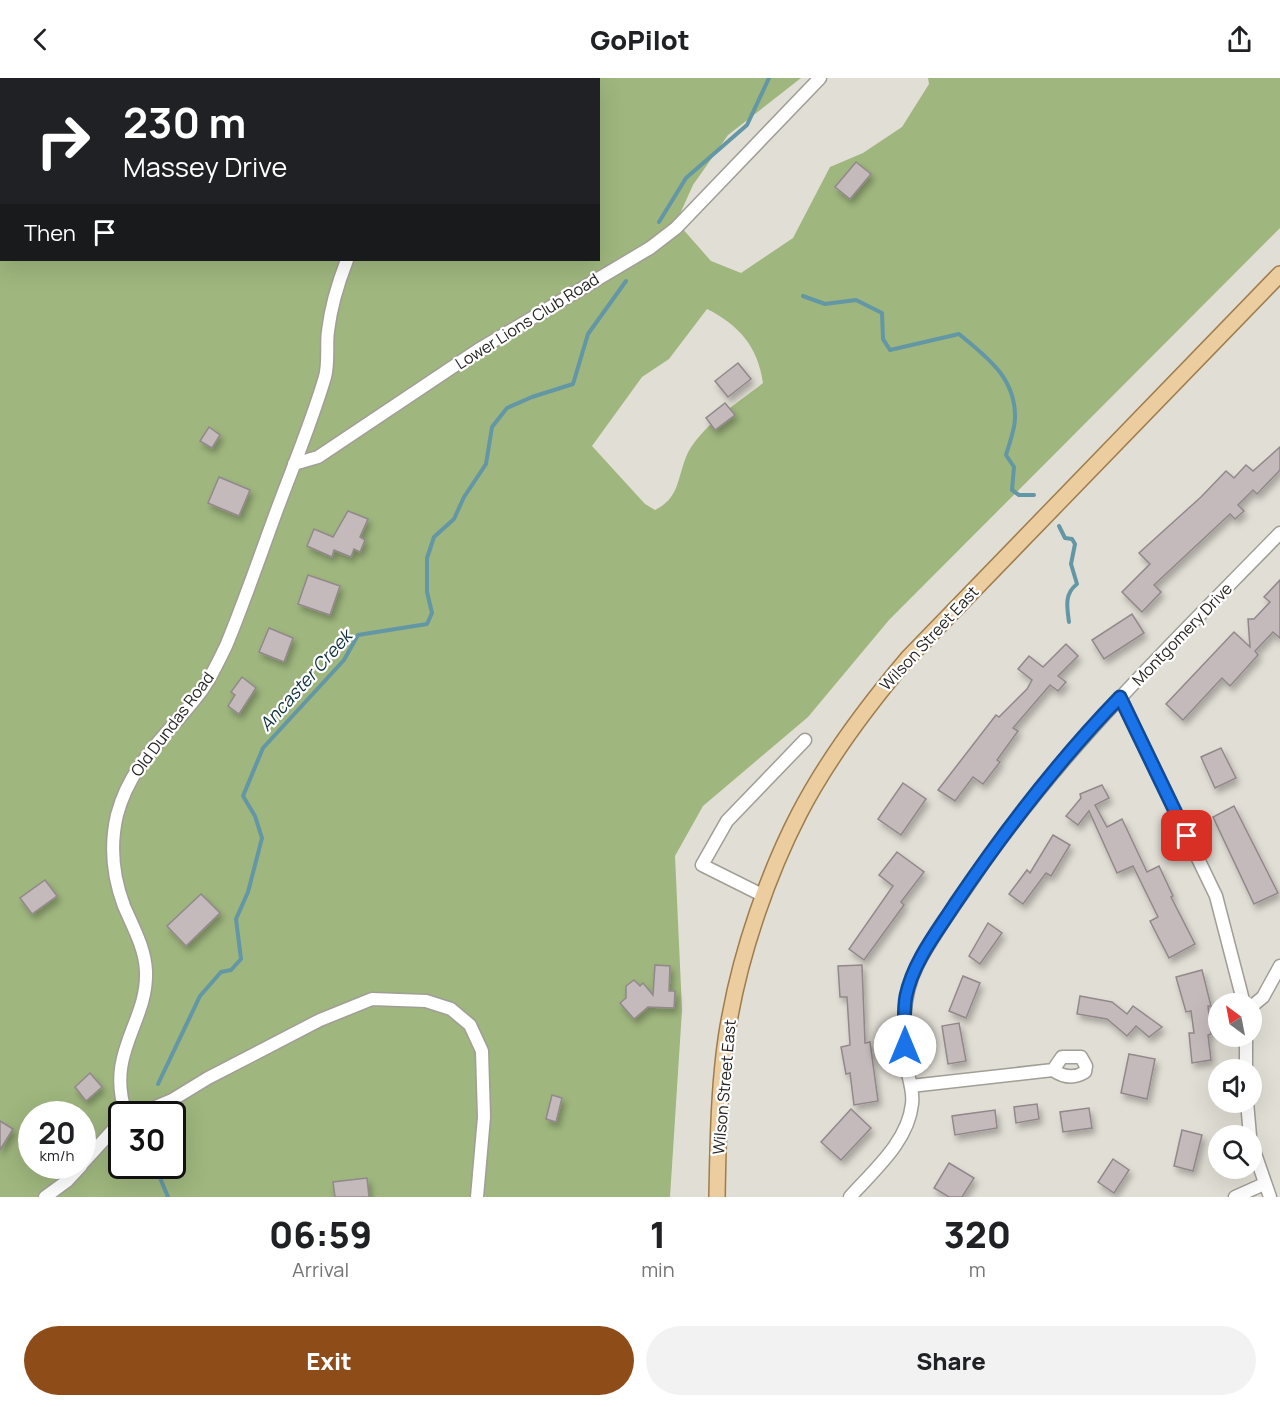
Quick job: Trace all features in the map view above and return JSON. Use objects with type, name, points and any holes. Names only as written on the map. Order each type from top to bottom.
[{"type":"main road","name":"Wilson Street East","points":[[717,1197],[718,1152],[730,1016],[764,896],[799,814],[882,688],[908,658],[1280,274]]},
{"type":"street","name":"Lower Lions Club Road","points":[[294,464],[318,457],[478,350],[650,248],[676,228],[820,78]]},
{"type":"street","name":"Old Dundas Road","points":[[123,1101],[120,1096],[120,1073],[124,1049],[144,991],[146,972],[144,955],[115,877],[113,846],[117,819],[124,793],[134,772],[200,694],[213,673],[240,610],[326,373],[328,330],[333,300],[347,261]]},
{"type":"street","name":"Montgomery Drive","points":[[850,1197],[888,1154],[903,1132],[913,1103],[906,1065],[906,996],[916,968],[932,939],[997,844],[1058,764],[1280,533]]},
{"type":"street","points":[[1120,697],[1216,896],[1241,993]]},
{"type":"street","points":[[764,896],[702,865],[727,821],[805,740]]},
{"type":"street","points":[[1262,998],[1280,966]]},
{"type":"street","name":"Old Dundas Road","points":[[166,1101],[320,1020],[372,999],[426,1001],[451,1009],[470,1026],[482,1052],[484,1117],[477,1197]]},
{"type":"street","points":[[911,1086],[1053,1070]]},
{"type":"street","points":[[96,1149],[108,1136]]},
{"type":"street","points":[[1262,1178],[1270,1197]]},
{"type":"street","points":[[45,1197],[68,1179]]},
{"type":"street","points":[[1235,1197],[1264,1184]]},
{"type":"green space","points":[[600,78],[801,78],[728,135],[693,185],[679,216],[681,227],[711,261],[741,273],[793,238],[830,167],[863,153],[902,127],[929,84],[928,78],[1280,78],[1280,228],[889,620],[808,717],[703,806],[675,856],[682,1010],[670,1197],[0,1197],[0,261],[600,261]],"holes":[[[707,309],[729,322],[752,348],[763,383],[720,416],[700,436],[686,457],[673,494],[669,500],[655,510],[645,504],[592,446],[642,377],[669,359]]]},
{"type":"building","points":[[856,162],[871,174],[850,199],[835,187]]},
{"type":"building","points":[[738,363],[751,379],[728,397],[715,381]]},
{"type":"building","points":[[725,403],[735,415],[715,430],[706,418]]},
{"type":"building","points":[[209,427],[220,435],[212,448],[200,441]]},
{"type":"building","points":[[1280,447],[1280,470],[1257,494],[1253,490],[1238,505],[1244,511],[1235,519],[1230,514],[1154,585],[1161,592],[1142,612],[1122,592],[1150,564],[1139,553],[1226,471],[1234,478],[1246,465],[1253,471]]},
{"type":"building","points":[[219,477],[250,490],[239,516],[208,503]]},
{"type":"building","points":[[348,511],[368,519],[360,537],[365,540],[360,552],[354,549],[351,557],[334,550],[332,557],[307,546],[314,529],[333,537]]},
{"type":"building","points":[[308,575],[340,586],[330,615],[298,604]]},
{"type":"building","points":[[1280,580],[1280,638],[1273,632],[1255,651],[1258,655],[1230,686],[1222,678],[1183,720],[1166,704],[1234,632],[1250,647],[1248,619],[1254,619],[1270,602],[1264,597]]},
{"type":"building","points":[[1132,614],[1144,633],[1104,659],[1092,640]]},
{"type":"building","points":[[269,628],[293,638],[284,662],[259,652]]},
{"type":"building","points":[[1066,644],[1078,656],[1058,676],[1066,682],[1058,691],[1050,685],[1013,728],[1018,731],[997,760],[1000,762],[983,784],[973,777],[955,801],[938,790],[996,715],[999,717],[1027,689],[1032,680],[1018,669],[1029,656],[1043,667]]},
{"type":"building","points":[[242,677],[256,688],[239,714],[228,706],[235,695],[231,692]]},
{"type":"building","points":[[1221,748],[1236,778],[1215,788],[1201,757]]},
{"type":"building","points":[[903,783],[926,799],[901,835],[878,819]]},
{"type":"building","points":[[1102,785],[1109,798],[1095,805],[1107,827],[1122,819],[1147,872],[1159,866],[1173,896],[1171,897],[1195,944],[1169,958],[1150,921],[1158,917],[1133,866],[1117,873],[1089,811],[1078,825],[1066,816],[1081,798],[1080,794]]},
{"type":"building","points":[[1234,806],[1278,893],[1254,904],[1213,817]]},
{"type":"building","points":[[1053,835],[1070,845],[1051,876],[1046,873],[1023,904],[1009,894],[1027,870],[1030,873]]},
{"type":"building","points":[[897,852],[924,872],[901,902],[904,905],[864,960],[849,949],[893,886],[879,875]]},
{"type":"building","points":[[45,880],[57,896],[32,914],[20,898]]},
{"type":"building","points":[[201,894],[220,913],[186,946],[167,926]]},
{"type":"building","points":[[988,923],[1002,933],[980,964],[969,956]]},
{"type":"building","points":[[655,965],[670,966],[669,991],[675,991],[674,1008],[648,1007],[634,1019],[620,1003],[626,998],[626,986],[634,980],[640,986],[643,983],[653,995]]},
{"type":"building","points":[[862,965],[865,1043],[870,1042],[878,1101],[854,1105],[850,1073],[846,1074],[841,1047],[850,1045],[847,997],[840,997],[838,966]]},
{"type":"building","points":[[1202,970],[1208,994],[1208,1047],[1211,1059],[1208,1060],[1192,1063],[1189,1033],[1194,1033],[1191,1011],[1186,1012],[1176,977]]},
{"type":"building","points":[[963,976],[980,983],[966,1018],[949,1011]]},
{"type":"building","points":[[1080,996],[1112,1002],[1127,1014],[1133,1006],[1162,1027],[1149,1037],[1136,1026],[1127,1036],[1107,1019],[1077,1014]]},
{"type":"building","points":[[959,1023],[966,1061],[948,1064],[942,1026]]},
{"type":"building","points":[[1129,1054],[1155,1059],[1147,1099],[1121,1093]]},
{"type":"building","points":[[90,1073],[102,1087],[86,1101],[75,1087]]},
{"type":"building","points":[[552,1095],[562,1098],[556,1122],[546,1119]]},
{"type":"building","points":[[1037,1104],[1039,1119],[1016,1123],[1014,1107]]},
{"type":"building","points":[[1089,1108],[1092,1128],[1063,1132],[1060,1112]]},
{"type":"building","points":[[851,1109],[871,1128],[841,1160],[821,1142]]},
{"type":"building","points":[[995,1110],[997,1128],[955,1135],[952,1116]]},
{"type":"building","points":[[0,1121],[13,1129],[0,1150]]},
{"type":"building","points":[[1182,1130],[1202,1135],[1193,1171],[1174,1166]]},
{"type":"building","points":[[1113,1159],[1129,1170],[1114,1193],[1098,1182]]},
{"type":"building","points":[[949,1163],[974,1178],[962,1197],[949,1197],[934,1188]]},
{"type":"building","points":[[367,1178],[369,1197],[335,1197],[333,1182]]},
{"type":"waterway","name":"Ancaster Creek","points":[[659,222],[686,178],[747,125],[769,78]]},
{"type":"waterway","name":"Ancaster Creek","points":[[158,1084],[200,996],[221,972],[231,970],[241,959],[236,919],[248,892],[262,838],[255,816],[243,796],[263,748],[344,660],[358,635],[427,624],[432,613],[427,592],[427,558],[434,537],[454,519],[464,497],[486,464],[492,427],[507,408],[573,384],[588,334],[626,281]]},
{"type":"waterway","points":[[803,296],[825,304],[856,300],[882,313],[883,339],[890,350],[959,334],[980,351],[1005,380],[1014,404],[1014,427],[1006,455],[1014,467],[1012,490],[1019,495],[1034,495]]},
{"type":"waterway","points":[[1059,526],[1065,538],[1072,539],[1075,544],[1071,564],[1077,584],[1068,596],[1069,622]]},
{"type":"waterway","name":"Ancaster Creek","points":[[160,1179],[168,1197]]},
{"type":"route","points":[[905,1046],[906,996],[916,968],[932,939],[984,862],[1058,764],[1120,697],[1187,836]]}]
